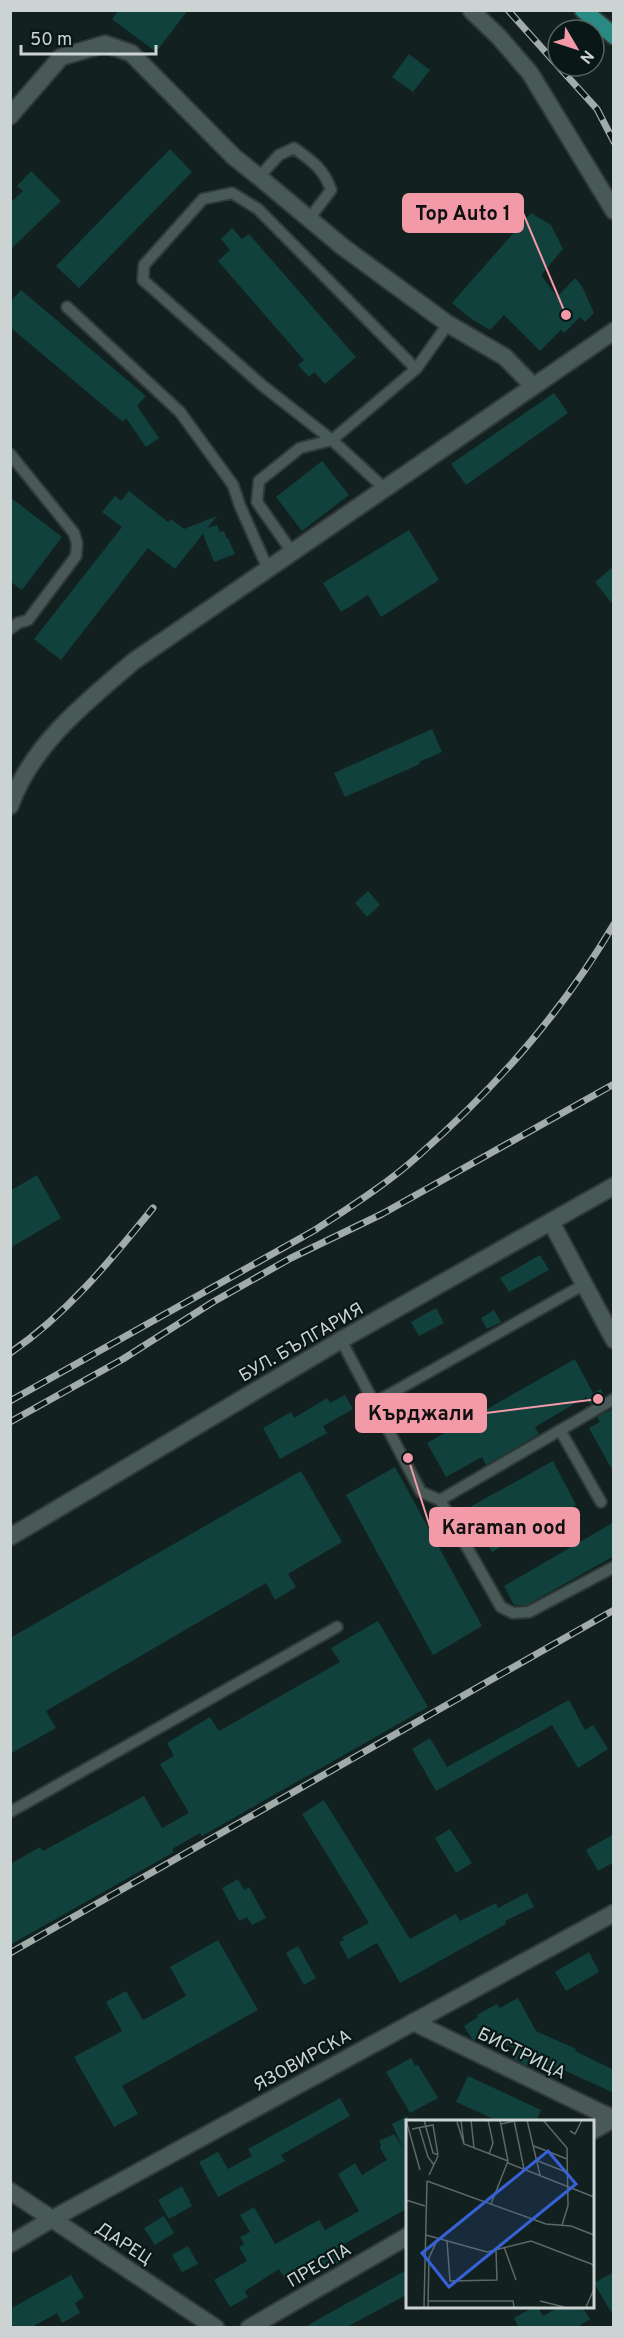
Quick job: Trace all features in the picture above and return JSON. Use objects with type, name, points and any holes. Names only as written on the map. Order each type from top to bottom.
[{"type":"main road","points":[[583,10],[614,36]]},
{"type":"street","points":[[471,10],[499,37],[530,73],[614,211]]},
{"type":"street","points":[[10,116],[61,57],[105,44],[131,53],[234,157],[343,247],[448,324],[505,357],[533,386]]},
{"type":"street","points":[[10,806],[15,792],[50,738],[88,700],[134,661],[614,330]]},
{"type":"street","name":"БУЛ. БЪЛГАРИЯ","points":[[10,1537],[340,1340],[614,1186]]},
{"type":"street","points":[[550,1222],[614,1340]]},
{"type":"street","name":"ЯЗОВИРСКА","points":[[10,2244],[614,1913]]},
{"type":"street","name":"БИСТРИЦА","points":[[413,2022],[613,2119]]},
{"type":"street","points":[[594,2130],[613,2119]]},
{"type":"street","name":"ДАРЕЦ","points":[[10,2191],[216,2328]]},
{"type":"street","name":"ПРЕСПА","points":[[249,2328],[406,2237]]},
{"type":"lane","points":[[259,177],[279,155],[294,148],[308,158],[326,176],[331,190],[309,219]]},
{"type":"lane","points":[[385,489],[332,440],[263,386],[143,280],[144,265],[203,199],[232,193],[258,209],[416,369]]},
{"type":"lane","points":[[67,307],[180,412],[233,485],[268,569]]},
{"type":"lane","points":[[292,552],[257,502],[259,481],[300,448],[332,440],[416,369],[448,324]]},
{"type":"lane","points":[[10,454],[74,533],[77,543],[76,556],[28,620],[10,629]]},
{"type":"lane","points":[[374,1402],[583,1285]]},
{"type":"lane","points":[[340,1340],[421,1492],[440,1500],[501,1606],[518,1614],[529,1612],[614,1567]]},
{"type":"lane","points":[[440,1500],[614,1399]]},
{"type":"lane","points":[[560,1430],[601,1502]]},
{"type":"lane","points":[[10,1812],[337,1627]]},
{"type":"building","points":[[119,10],[188,10],[156,52],[112,19]]},
{"type":"building","points":[[409,54],[430,70],[413,92],[392,77]]},
{"type":"building","points":[[170,149],[192,172],[79,288],[56,266]]},
{"type":"building","points":[[31,171],[61,201],[10,250],[10,203],[23,191],[17,186]]},
{"type":"building","points":[[531,213],[551,225],[563,249],[541,275],[557,297],[575,278],[582,286],[594,313],[585,322],[580,317],[564,333],[561,330],[540,351],[504,315],[490,330],[470,318],[452,303]]},
{"type":"building","points":[[232,228],[242,239],[249,234],[356,357],[325,384],[314,372],[309,377],[298,365],[304,360],[218,261],[230,250],[221,239]]},
{"type":"building","points":[[21,290],[146,396],[137,406],[159,438],[146,447],[126,418],[123,422],[10,327],[10,302]]},
{"type":"building","points":[[554,393],[568,413],[466,485],[451,464]]},
{"type":"building","points":[[322,461],[349,495],[302,531],[276,497]]},
{"type":"building","points":[[129,491],[168,522],[171,519],[184,529],[217,516],[207,528],[217,525],[220,532],[224,531],[235,554],[214,562],[203,534],[175,569],[148,548],[61,660],[34,639],[122,527],[102,512],[115,496],[121,501]]},
{"type":"building","points":[[10,497],[62,537],[22,590],[10,581]]},
{"type":"building","points":[[409,530],[439,580],[381,617],[368,595],[341,612],[323,583]]},
{"type":"building","points":[[614,566],[614,606],[595,582]]},
{"type":"building","points":[[432,729],[442,752],[345,797],[334,773]]},
{"type":"building","points":[[368,891],[380,905],[367,917],[355,903]]},
{"type":"building","points":[[37,1175],[61,1218],[10,1248],[10,1191]]},
{"type":"building","points":[[540,1255],[549,1270],[509,1292],[500,1278]]},
{"type":"building","points":[[436,1308],[444,1323],[419,1336],[411,1322]]},
{"type":"building","points":[[494,1310],[501,1322],[487,1329],[481,1318]]},
{"type":"building","points":[[575,1359],[593,1393],[601,1389],[604,1396],[590,1404],[586,1397],[535,1427],[539,1434],[486,1465],[482,1457],[446,1477],[427,1443]]},
{"type":"building","points":[[345,1395],[353,1409],[323,1426],[327,1433],[280,1459],[263,1428],[291,1412],[294,1418],[327,1398],[330,1403]]},
{"type":"building","points":[[612,1409],[614,1412],[614,1473],[589,1428],[600,1422],[597,1417]]},
{"type":"building","points":[[553,1461],[576,1505],[492,1552],[468,1508]]},
{"type":"building","points":[[395,1467],[482,1626],[433,1655],[346,1495]]},
{"type":"building","points":[[301,1471],[342,1542],[288,1574],[296,1587],[275,1600],[266,1583],[46,1711],[56,1728],[10,1754],[10,1638]]},
{"type":"building","points":[[614,1522],[614,1556],[527,1605],[514,1605],[504,1586]]},
{"type":"building","points":[[378,1621],[428,1707],[202,1836],[200,1833],[172,1849],[174,1852],[10,1945],[10,1864],[40,1847],[43,1851],[144,1796],[162,1828],[189,1813],[160,1764],[174,1756],[167,1743],[210,1717],[219,1731],[340,1662],[331,1648]]},
{"type":"building","points":[[569,1700],[585,1730],[593,1725],[608,1749],[578,1768],[552,1725],[436,1791],[412,1749],[430,1738],[447,1767]]},
{"type":"building","points":[[324,1800],[410,1939],[456,1914],[460,1921],[496,1903],[498,1908],[527,1893],[534,1907],[505,1921],[506,1924],[400,1983],[377,1943],[348,1959],[339,1942],[344,1940],[342,1937],[369,1923],[302,1814]]},
{"type":"building","points":[[450,1829],[472,1863],[456,1873],[435,1838]]},
{"type":"building","points":[[614,1834],[614,1862],[598,1871],[586,1850]]},
{"type":"building","points":[[238,1879],[244,1890],[249,1887],[266,1918],[252,1925],[247,1917],[239,1921],[222,1888]]},
{"type":"building","points":[[218,1940],[258,2010],[122,2086],[138,2114],[114,2127],[74,2057],[122,2031],[106,2002],[126,1991],[143,2020],[186,1996],[170,1967]]},
{"type":"building","points":[[298,1946],[316,1978],[304,1985],[286,1953]]},
{"type":"building","points":[[589,1952],[599,1972],[566,1991],[555,1972]]},
{"type":"building","points":[[518,1998],[536,2031],[614,2070],[614,2093],[557,2067],[555,2072],[530,2061],[527,2066],[514,2059],[519,2050],[483,2035],[472,2039],[464,2026],[478,2017],[477,2015],[497,2004],[500,2008]]},
{"type":"building","points":[[411,2058],[415,2066],[418,2065],[438,2098],[410,2113],[386,2072]]},
{"type":"building","points":[[468,2076],[541,2110],[537,2120],[496,2120],[456,2102]]},
{"type":"building","points":[[340,2098],[350,2116],[281,2155],[285,2161],[218,2197],[199,2162],[218,2152],[228,2169],[252,2156],[248,2149]]},
{"type":"building","points":[[408,2116],[406,2120],[406,2209],[337,2248],[342,2261],[317,2274],[311,2262],[284,2277],[279,2269],[245,2291],[248,2297],[230,2307],[214,2280],[247,2261],[239,2247],[244,2244],[240,2237],[250,2232],[240,2215],[254,2207],[275,2244],[319,2220],[325,2230],[359,2211],[338,2174],[355,2163],[362,2175],[387,2160],[379,2141],[394,2134],[403,2148],[392,2124]]},
{"type":"building","points":[[182,2186],[192,2206],[169,2219],[158,2200]]},
{"type":"building","points":[[164,2216],[174,2233],[155,2245],[144,2228]]},
{"type":"building","points":[[188,2246],[198,2264],[182,2272],[172,2255]]},
{"type":"building","points":[[406,2270],[406,2295],[345,2328],[303,2328]]},
{"type":"building","points":[[614,2272],[614,2317],[594,2283]]},
{"type":"building","points":[[71,2275],[84,2297],[75,2303],[80,2313],[62,2323],[57,2313],[30,2328],[10,2328],[10,2309]]},
{"type":"building","points":[[532,2308],[539,2308],[543,2316],[557,2308],[583,2308],[590,2319],[576,2328],[519,2328],[514,2318]]},
{"type":"railway","points":[[508,10],[546,53]]},
{"type":"railway","points":[[569,78],[597,109],[614,142]]},
{"type":"railway","points":[[10,1401],[315,1230],[394,1176],[447,1130],[525,1048],[572,989],[614,924]]},
{"type":"railway","points":[[10,1422],[123,1359],[213,1302],[291,1258],[382,1214],[614,1084]]},
{"type":"railway","points":[[10,1353],[31,1338],[87,1286],[153,1208]]},
{"type":"railway","points":[[10,1953],[614,1610]]},
{"type":"place","name":"Top Auto 1","points":[[566,315]]},
{"type":"place","name":"Кърджали","points":[[598,1399]]},
{"type":"place","name":"Karaman ood","points":[[408,1458]]}]
